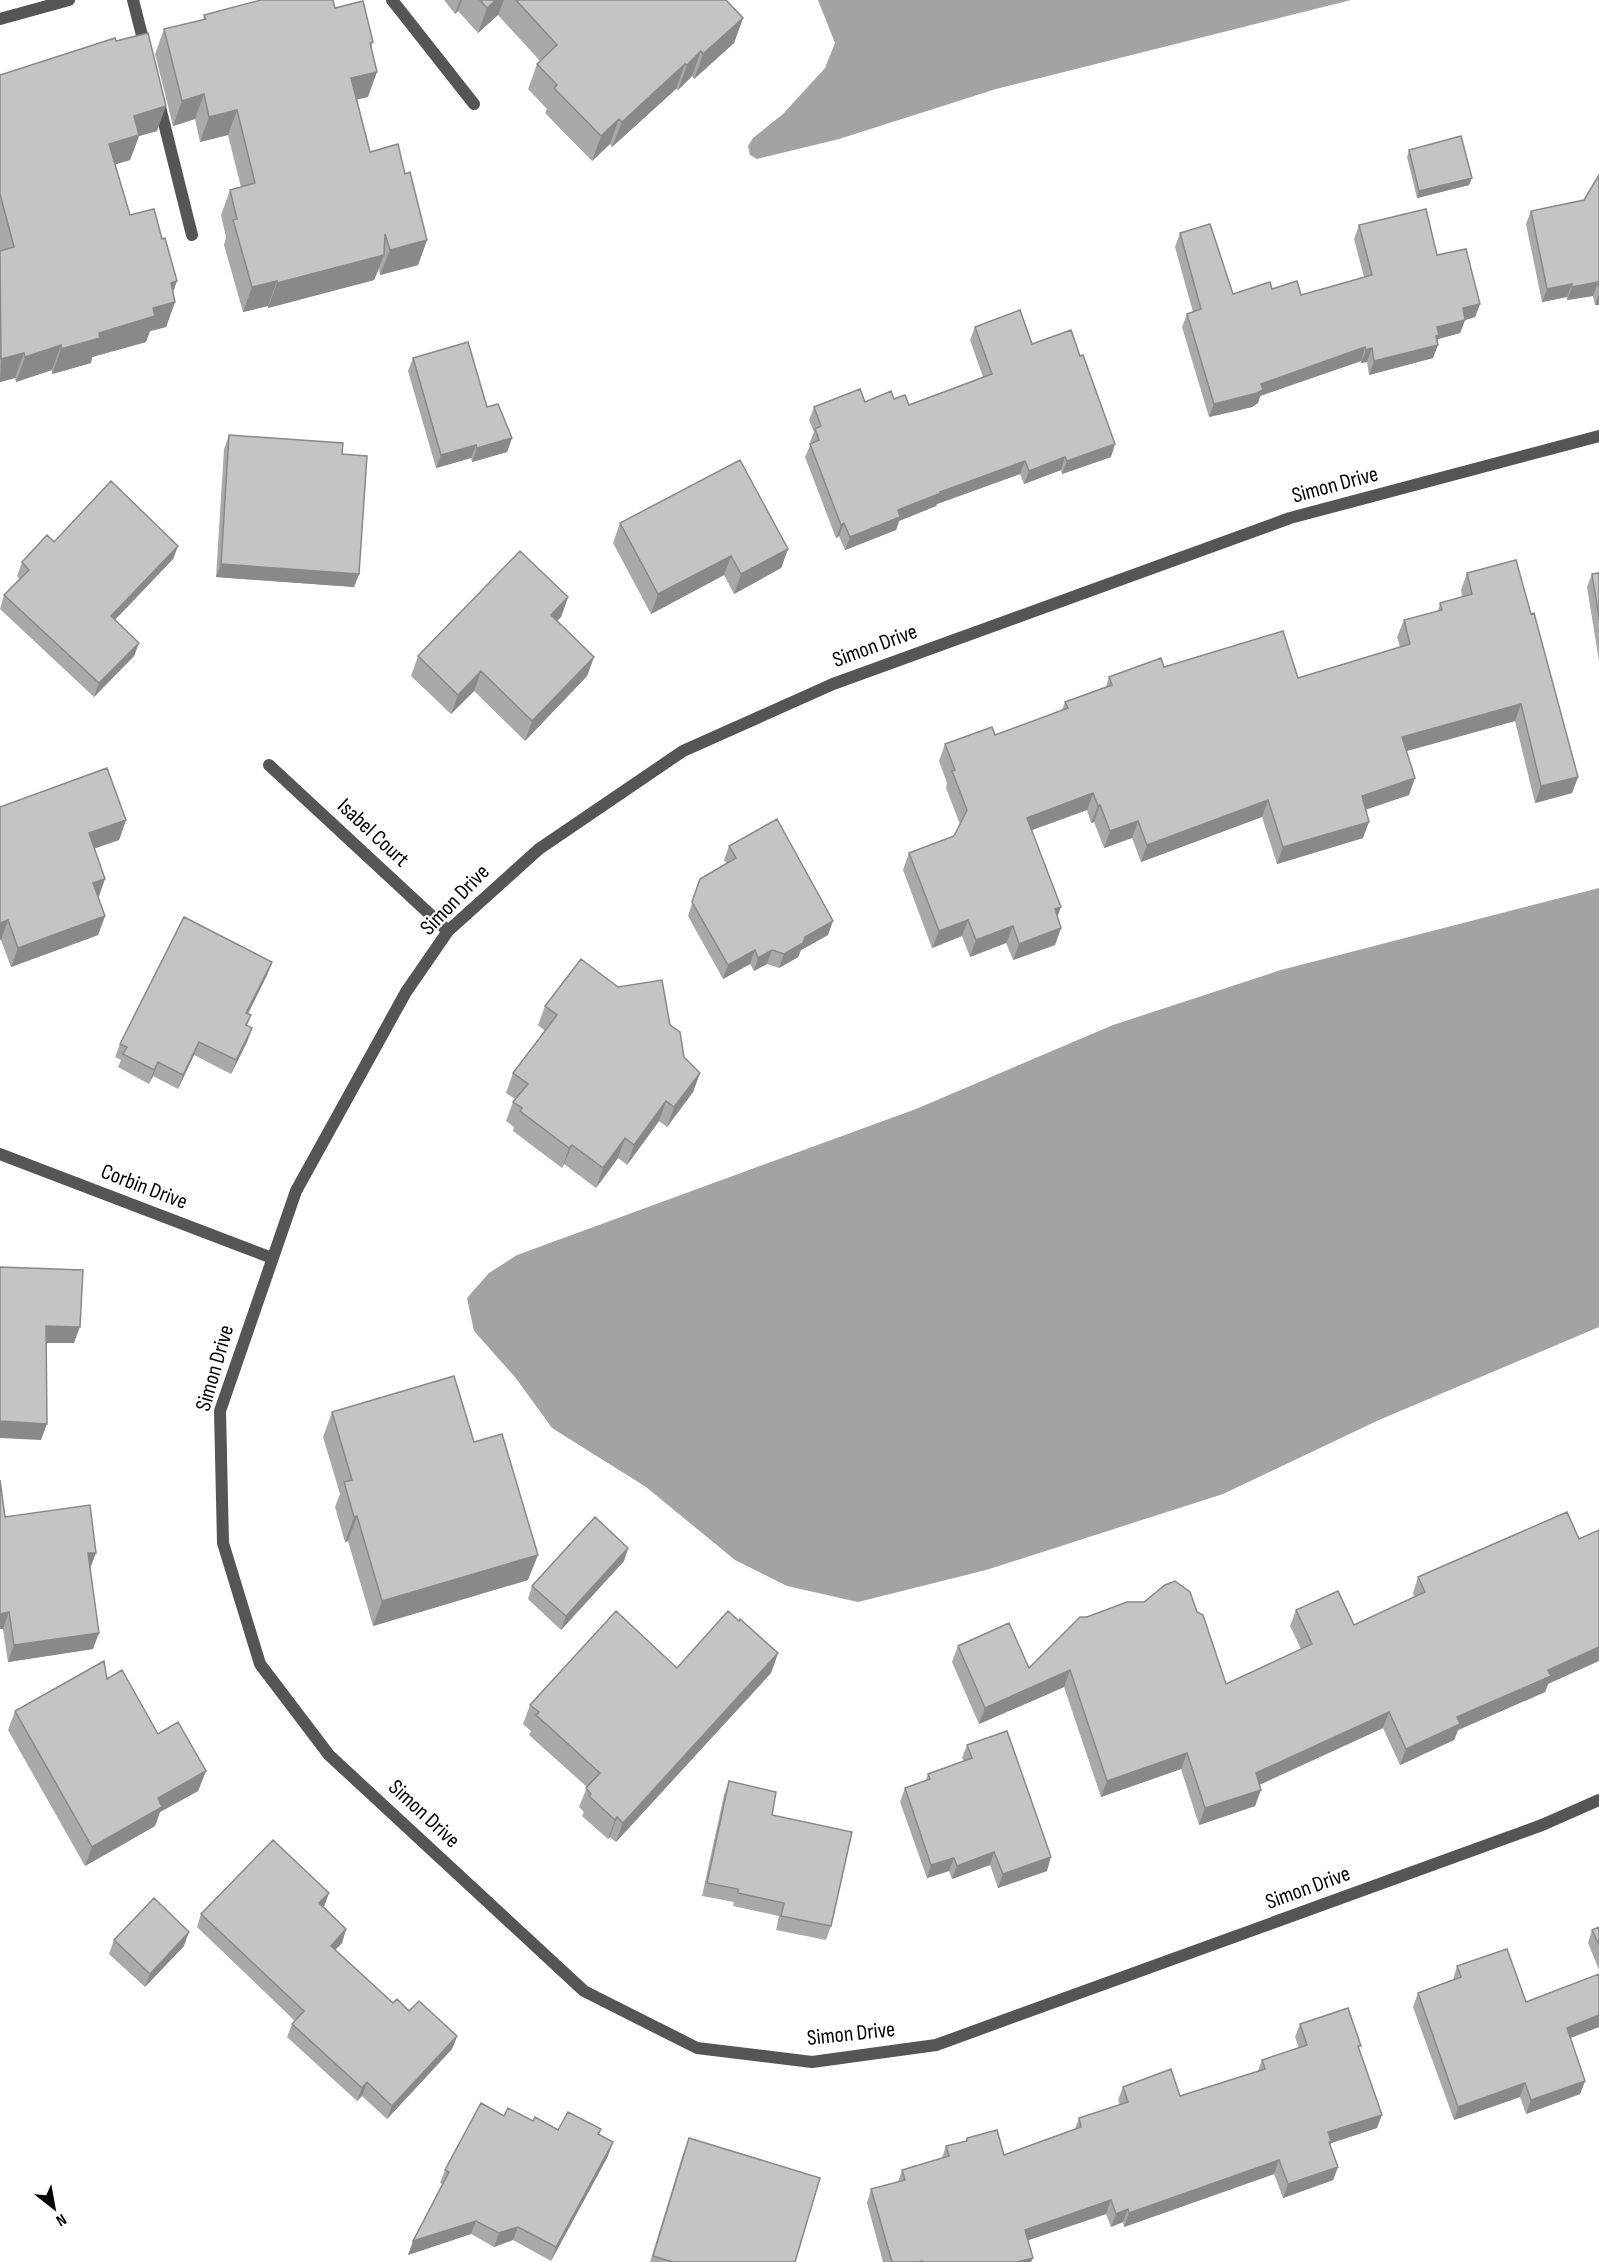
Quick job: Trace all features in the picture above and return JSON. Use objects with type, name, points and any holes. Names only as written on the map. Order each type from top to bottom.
[{"type":"street","points":[[0,19],[69,0]]},
{"type":"street","points":[[133,0],[150,67]]},
{"type":"street","points":[[392,0],[474,104]]},
{"type":"street","points":[[155,90],[192,235]]},
{"type":"street","name":"Simon Drive","points":[[1599,436],[1290,518],[833,684],[683,751],[539,849],[448,931],[406,992],[296,1191],[220,1411],[223,1543],[260,1664],[329,1755],[584,1991],[697,2048],[812,2062],[936,2045],[1542,1825],[1599,1800]]},
{"type":"street","name":"Isabel Court","points":[[269,765],[448,931]]},
{"type":"street","name":"Corbin Drive","points":[[0,1155],[272,1258]]},
{"type":"shaded area","points":[[818,0],[1351,0],[996,89],[839,139],[757,159],[750,155],[748,146],[753,138],[783,114],[825,68],[835,43]]},
{"type":"shaded area","points":[[1599,888],[1599,1327],[1379,1420],[1223,1494],[986,1570],[858,1602],[787,1586],[735,1560],[646,1487],[552,1428],[515,1377],[474,1331],[467,1298],[489,1273],[517,1255],[916,1109],[1113,1025],[1281,970]]},
{"type":"building","points":[[261,0],[333,0],[335,8],[363,1],[373,42],[370,43],[377,72],[351,78],[370,152],[398,144],[405,174],[410,172],[427,240],[390,250],[385,234],[384,255],[277,283],[277,281],[252,287],[233,220],[237,219],[230,190],[255,183],[237,110],[209,117],[204,94],[182,101],[164,29],[206,19],[204,15]]},
{"type":"building","points":[[480,0],[496,0],[487,8]]},
{"type":"building","points":[[516,0],[726,0],[743,18],[703,54],[701,51],[687,65],[685,64],[622,122],[619,119],[601,136],[554,88],[557,85],[537,64],[557,45]]},
{"type":"building","points":[[148,33],[166,106],[134,116],[139,135],[109,144],[130,215],[154,209],[177,281],[171,283],[175,302],[153,308],[155,316],[99,333],[100,338],[61,349],[61,345],[25,357],[24,353],[1,359],[0,251],[14,247],[0,194],[0,75],[115,38],[116,41]]},
{"type":"building","points":[[1461,136],[1472,178],[1419,191],[1409,150]]},
{"type":"building","points":[[1599,175],[1599,287],[1598,282],[1547,289],[1531,211],[1584,200]]},
{"type":"building","points":[[1426,209],[1437,255],[1466,249],[1480,304],[1463,308],[1465,320],[1437,327],[1438,345],[1374,361],[1372,348],[1366,350],[1365,347],[1261,384],[1263,390],[1257,393],[1214,404],[1187,314],[1201,309],[1180,233],[1210,224],[1233,294],[1270,282],[1272,289],[1297,281],[1301,295],[1372,275],[1359,225]]},
{"type":"building","points":[[1020,310],[1032,344],[1071,330],[1080,356],[1083,355],[1115,444],[1067,461],[1065,457],[1029,471],[1025,461],[898,510],[900,517],[850,537],[844,523],[841,525],[810,444],[819,440],[815,429],[821,426],[814,407],[860,389],[865,402],[891,391],[894,399],[905,395],[909,405],[992,374],[975,327]]},
{"type":"building","points":[[468,342],[487,407],[498,404],[512,438],[441,455],[413,358]]},
{"type":"building","points":[[229,435],[343,443],[342,454],[367,456],[359,574],[221,564]]},
{"type":"building","points":[[740,460],[788,549],[741,574],[731,556],[658,594],[620,523]]},
{"type":"building","points":[[111,481],[178,546],[111,616],[139,643],[99,683],[4,595],[29,570],[22,562],[47,535],[54,542]]},
{"type":"building","points":[[520,551],[568,597],[551,615],[594,657],[532,721],[481,671],[458,695],[418,656]]},
{"type":"building","points":[[1516,560],[1531,614],[1534,613],[1578,777],[1541,786],[1521,704],[1402,737],[1415,778],[1362,796],[1369,822],[1283,847],[1268,800],[1147,845],[1138,821],[1110,831],[1093,793],[1027,818],[1061,907],[1055,909],[1061,928],[1019,944],[1013,926],[976,940],[968,920],[939,931],[909,853],[954,836],[967,810],[952,771],[955,770],[945,744],[992,727],[995,735],[1068,708],[1065,702],[1112,685],[1109,677],[1161,658],[1164,667],[1283,631],[1298,678],[1410,644],[1404,620],[1442,610],[1440,603],[1472,594],[1467,573]]},
{"type":"building","points":[[1599,573],[1599,617],[1592,574]]},
{"type":"building","points":[[107,768],[126,820],[89,833],[105,879],[93,883],[105,916],[18,948],[8,920],[0,923],[0,807]]},
{"type":"building","points":[[777,819],[833,921],[805,937],[803,943],[784,954],[772,950],[758,958],[755,950],[728,965],[692,902],[700,879],[736,858],[729,846]]},
{"type":"building","points":[[184,917],[272,962],[246,1013],[251,1015],[246,1025],[252,1028],[236,1060],[199,1042],[183,1075],[158,1062],[154,1070],[123,1054],[127,1047],[120,1044]]},
{"type":"building","points":[[581,959],[618,987],[662,980],[670,1025],[680,1032],[684,1057],[700,1073],[674,1107],[666,1101],[634,1145],[625,1138],[603,1168],[572,1145],[569,1148],[520,1111],[522,1108],[513,1102],[528,1084],[513,1073],[557,1015],[545,1006]]},
{"type":"building","points":[[0,1267],[83,1270],[80,1327],[46,1326],[47,1424],[0,1421]]},
{"type":"building","points":[[454,1376],[474,1442],[502,1434],[538,1555],[382,1601],[357,1516],[354,1517],[344,1482],[352,1480],[332,1412]]},
{"type":"building","points":[[0,1480],[5,1517],[90,1505],[96,1553],[88,1553],[99,1633],[14,1645],[9,1612],[0,1614]]},
{"type":"building","points":[[1567,1512],[1579,1539],[1599,1530],[1599,1647],[1548,1670],[1551,1676],[1457,1717],[1460,1724],[1406,1749],[1389,1712],[1256,1773],[1261,1790],[1205,1808],[1187,1753],[1107,1781],[1070,1670],[985,1708],[958,1646],[1009,1623],[1029,1668],[1080,1617],[1087,1617],[1127,1602],[1144,1602],[1165,1585],[1175,1581],[1190,1592],[1197,1612],[1203,1615],[1226,1684],[1312,1644],[1296,1610],[1338,1591],[1354,1625],[1425,1592],[1418,1577]]},
{"type":"building","points":[[595,1517],[628,1548],[566,1616],[532,1586]]},
{"type":"building","points":[[616,1611],[677,1668],[728,1611],[778,1653],[623,1823],[617,1817],[615,1820],[589,1796],[591,1794],[586,1788],[600,1773],[536,1715],[539,1712],[530,1705]]},
{"type":"building","points":[[104,1661],[107,1679],[122,1670],[158,1734],[178,1722],[206,1771],[158,1798],[162,1807],[92,1847],[15,1711]]},
{"type":"building","points":[[1007,1731],[1051,1857],[1003,1874],[994,1852],[957,1866],[954,1858],[931,1865],[905,1788],[930,1779],[928,1774],[972,1758],[967,1745]]},
{"type":"building","points":[[729,1781],[776,1792],[772,1815],[852,1832],[831,1926],[781,1916],[784,1903],[738,1893],[738,1889],[707,1883]]},
{"type":"building","points":[[273,1840],[329,1893],[319,1903],[346,1929],[331,1946],[393,2003],[397,1999],[409,2011],[419,2001],[457,2036],[392,2106],[367,2082],[362,2088],[292,2024],[304,2011],[201,1914]]},
{"type":"building","points":[[154,1898],[189,1932],[150,1974],[114,1940]]},
{"type":"building","points":[[1599,1927],[1599,1945],[1592,1930]]},
{"type":"building","points":[[1507,1949],[1526,2002],[1599,1974],[1599,2015],[1567,2028],[1585,2081],[1531,2100],[1525,2083],[1458,2107],[1418,1993],[1461,1977],[1457,1966]]},
{"type":"building","points":[[1348,2008],[1361,2046],[1358,2046],[1382,2115],[1328,2132],[1338,2167],[1288,2184],[1279,2160],[1129,2213],[1128,2209],[1116,2214],[1111,2200],[1025,2230],[1033,2258],[1017,2262],[892,2262],[871,2189],[905,2180],[902,2170],[949,2156],[946,2146],[997,2130],[1004,2155],[1081,2127],[1079,2118],[1128,2102],[1123,2087],[1171,2069],[1180,2096],[1265,2069],[1262,2060],[1307,2045],[1300,2024]]},
{"type":"building","points":[[481,2103],[504,2116],[508,2108],[533,2121],[535,2117],[558,2130],[568,2112],[601,2129],[598,2134],[613,2142],[556,2247],[518,2227],[499,2233],[476,2221],[413,2241],[449,2172],[445,2170]]},
{"type":"building","points":[[689,2138],[820,2178],[795,2262],[673,2262],[653,2256]]}]
